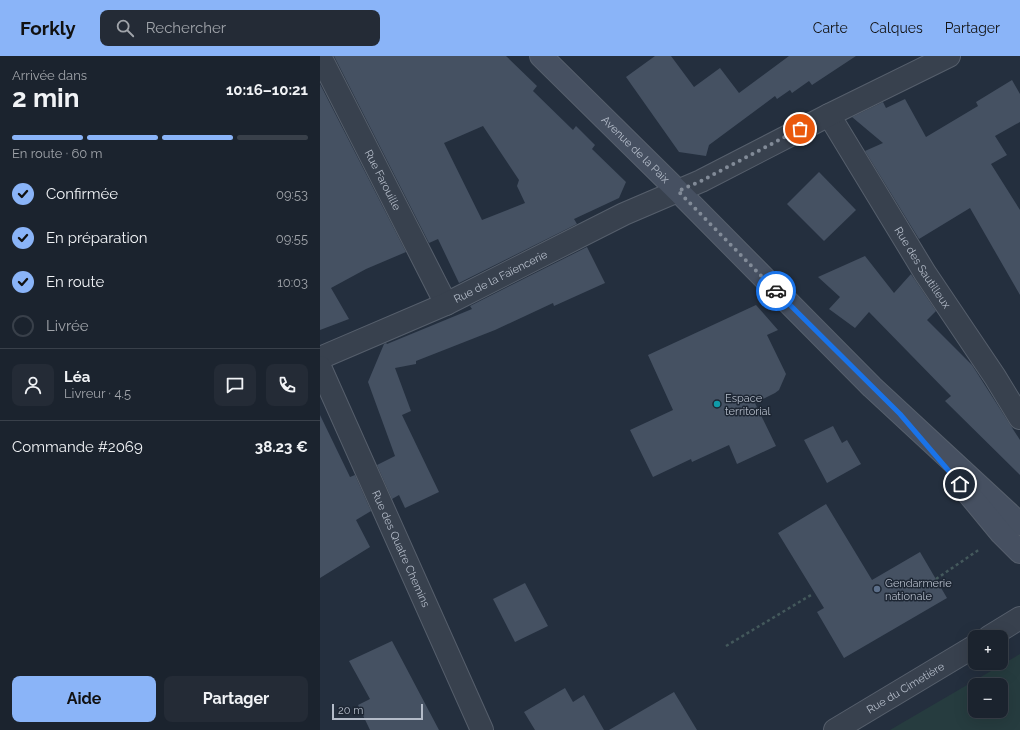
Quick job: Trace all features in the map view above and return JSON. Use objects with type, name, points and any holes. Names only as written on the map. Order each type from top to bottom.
[{"type":"street","name":"Rue Farouille","points":[[320,56],[446,304]]},
{"type":"street","name":"Avenue de la Paix","points":[[541,56],[900,414],[1011,529],[1020,552]]},
{"type":"street","name":"Rue de la Faïencerie","points":[[320,358],[446,304],[624,214],[701,181],[829,115],[949,56]]},
{"type":"street","name":"Rue des Sautilleux","points":[[829,115],[925,273],[995,377],[1020,418]]},
{"type":"street","name":"Rue des Quatre Chemins","points":[[320,367],[482,730]]},
{"type":"street","points":[[1000,630],[1020,618]]},
{"type":"street","name":"Rue du Cimetière","points":[[835,730],[968,650]]},
{"type":"path","points":[[936,579],[1011,529]]},
{"type":"path","points":[[726,646],[811,595]]},
{"type":"green space","points":[[1020,654],[1020,730],[890,730],[968,684],[968,718],[1008,718],[1008,678],[979,678],[993,670],[1008,670],[1008,661]]},
{"type":"building","points":[[334,56],[506,56],[537,86],[533,91],[573,130],[576,126],[595,145],[592,149],[626,182],[619,198],[574,219],[577,224],[459,283],[438,239],[429,243]],"holes":[[[483,126],[519,180],[517,186],[525,203],[482,220],[444,143]]]},
{"type":"building","points":[[655,56],[671,56],[694,87],[720,68],[739,93],[789,56],[856,56],[812,85],[809,81],[792,93],[790,90],[777,99],[775,96],[709,145],[706,156],[679,152],[626,77]]},
{"type":"building","points":[[1012,80],[1020,94],[1020,122],[995,136],[1007,155],[991,164],[1020,210],[1020,295],[970,208],[919,239],[865,151],[883,143],[852,117],[883,102],[886,108],[905,99],[926,137],[978,106],[976,102]]},
{"type":"building","points":[[320,84],[406,252],[366,269],[331,288],[349,319],[320,330]]},
{"type":"building","points":[[819,172],[856,210],[824,241],[787,204]]},
{"type":"building","points":[[587,247],[605,283],[554,306],[553,303],[495,330],[416,361],[416,364],[395,368],[411,411],[402,415],[439,492],[405,508],[399,495],[392,499],[377,465],[395,456],[368,382],[384,344],[472,309],[470,306]]},
{"type":"building","points":[[865,256],[894,293],[911,274],[936,311],[927,320],[972,365],[1020,440],[1020,475],[945,401],[951,396],[869,312],[855,328],[829,309],[840,297],[818,277]]},
{"type":"building","name":"Espace territorial","points":[[756,305],[778,330],[767,335],[786,374],[779,390],[755,403],[776,446],[737,464],[729,445],[692,462],[691,459],[653,477],[630,430],[673,410],[648,355]]},
{"type":"building","points":[[320,415],[350,477],[355,475],[371,511],[356,520],[370,547],[320,578]]},
{"type":"building","points":[[833,426],[842,443],[847,440],[861,464],[827,483],[804,440]]},
{"type":"building","name":"Gendarmerie nationale","points":[[826,504],[872,580],[920,552],[947,598],[844,658],[817,612],[824,608],[778,533]]},
{"type":"building","points":[[525,583],[548,626],[515,642],[493,599]]},
{"type":"building","points":[[392,641],[439,730],[370,730],[358,705],[370,699],[349,661]]},
{"type":"building","points":[[565,688],[573,702],[584,695],[604,730],[535,730],[524,712]]},
{"type":"building","points":[[674,692],[697,730],[609,730]]},
{"type":"way so far","points":[[776,291],[678,191],[701,181],[800,129]]},
{"type":"place","name":"Espace territorial","points":[[717,404]]},
{"type":"place","name":"Gendarmerie nationale","points":[[877,589]]},
{"type":"route","points":[[776,291],[900,414],[960,484]]}]
